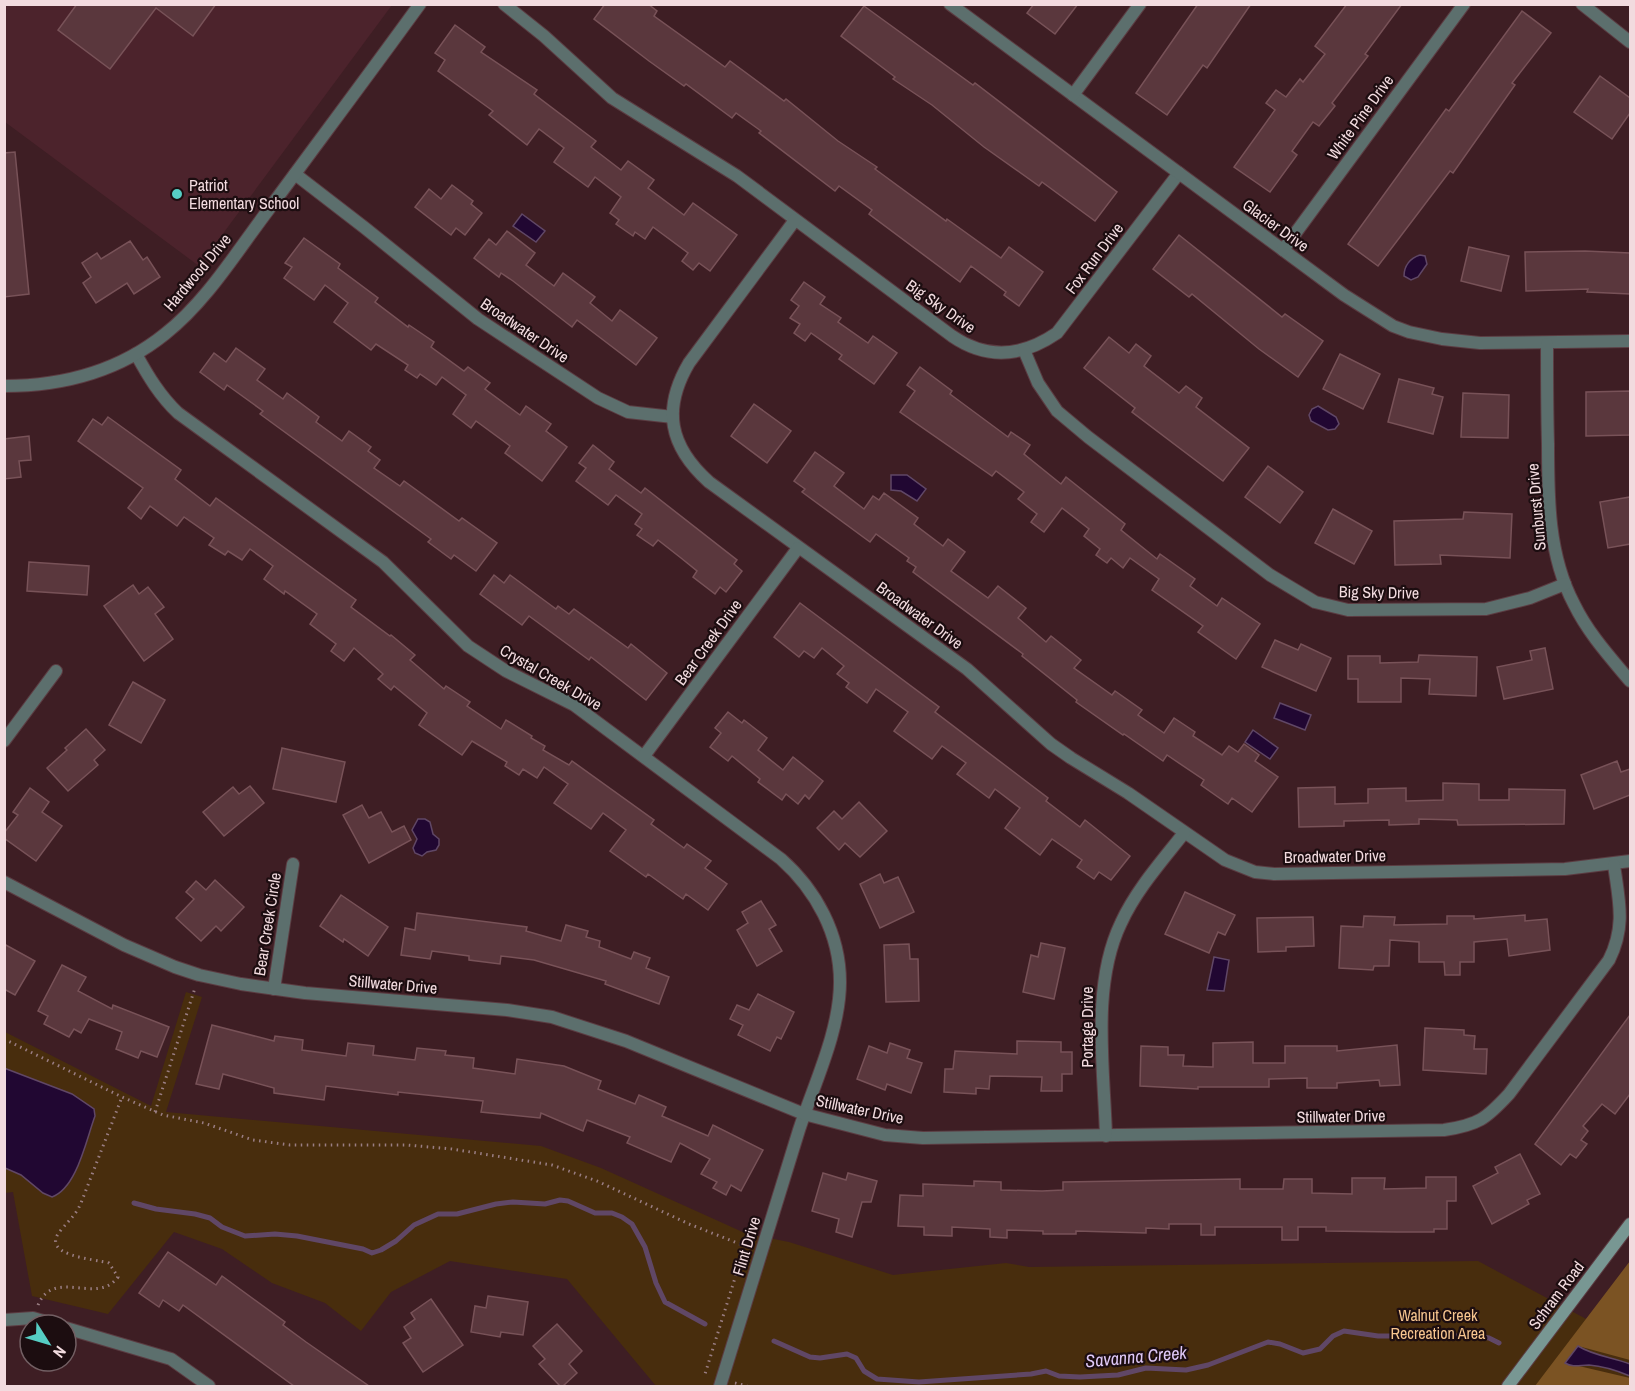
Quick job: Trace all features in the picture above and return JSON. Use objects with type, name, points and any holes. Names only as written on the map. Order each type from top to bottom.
[{"type":"main road","name":"Schram Road","points":[[1508,1386],[1630,1224]]},
{"type":"street","name":"Hardwood Drive","points":[[4,386],[71,380],[109,368],[136,354],[184,318],[222,272],[420,4]]},
{"type":"street","name":"Big Sky Drive","points":[[504,4],[544,36],[612,98],[737,176],[964,344],[975,350],[990,353],[1024,350],[1038,383],[1057,411],[1270,575],[1315,602],[1348,610],[1486,609],[1530,598],[1565,584]]},
{"type":"street","name":"Glacier Drive","points":[[950,4],[1283,250],[1393,326],[1442,339],[1480,343],[1547,344],[1630,341]]},
{"type":"street","points":[[1073,95],[1140,4]]},
{"type":"street","name":"White Pine Drive","points":[[1283,250],[1464,4]]},
{"type":"street","points":[[1582,4],[1630,42]]},
{"type":"street","name":"Fox Run Drive","points":[[1024,350],[1049,339],[1069,320],[1179,173]]},
{"type":"street","name":"Broadwater Drive","points":[[295,174],[478,319],[598,398],[628,412],[673,417],[680,448],[696,469],[798,548],[967,669],[1051,744],[1231,863],[1255,872],[1274,874],[1565,869],[1630,861]]},
{"type":"street","points":[[673,417],[676,388],[689,363],[795,220]]},
{"type":"street","name":"Sunburst Drive","points":[[1547,344],[1548,500],[1557,560],[1565,584],[1584,624],[1630,681]]},
{"type":"street","name":"Crystal Creek Drive","points":[[136,354],[153,385],[178,413],[382,562],[468,646],[506,671],[574,705],[796,872],[810,890],[826,919],[840,981],[833,1030],[804,1114]]},
{"type":"street","name":"Bear Creek Drive","points":[[644,756],[798,548]]},
{"type":"street","points":[[4,741],[56,671]]},
{"type":"street","name":"Portage Drive","points":[[1106,1136],[1101,1000],[1111,946],[1121,921],[1184,833]]},
{"type":"street","points":[[1614,864],[1630,852]]},
{"type":"street","name":"Bear Creek Circle","points":[[273,989],[293,864]]},
{"type":"street","name":"Stillwater Drive","points":[[4,882],[124,945],[199,975],[273,989],[507,1010],[552,1017],[626,1041],[804,1114],[868,1131],[923,1138],[1106,1136],[1444,1130],[1465,1127],[1481,1121],[1509,1094],[1609,960],[1617,945],[1621,909],[1614,864]]},
{"type":"street","name":"Flint Drive","points":[[720,1386],[804,1114]]},
{"type":"street","points":[[78,1332],[171,1359],[209,1386]]},
{"type":"path","points":[[154,1112],[199,975]]},
{"type":"path","points":[[4,1039],[154,1112],[204,1123],[253,1140],[290,1145],[407,1145],[452,1149],[552,1165],[597,1180],[689,1224],[745,1246],[705,1374]]},
{"type":"path","points":[[35,1313],[39,1301],[52,1288],[59,1286],[92,1290],[115,1282],[118,1277],[109,1263],[64,1253],[58,1247],[57,1240],[59,1231],[74,1217],[88,1188],[122,1097]]},
{"type":"path","points":[[737,1384],[747,1386]]},
{"type":"shaded area","name":"Patriot Elementary School","points":[[5,5],[392,5],[199,266],[5,122]]},
{"type":"shaded area","points":[[522,214],[545,231],[536,242],[513,226]]},
{"type":"shaded area","points":[[1420,255],[1425,256],[1427,264],[1418,277],[1411,280],[1404,276],[1406,266]]},
{"type":"shaded area","points":[[1318,406],[1336,417],[1339,424],[1335,429],[1328,430],[1311,421],[1309,415],[1312,409]]},
{"type":"shaded area","points":[[891,475],[907,475],[926,489],[917,501],[901,491],[891,490]]},
{"type":"shaded area","points":[[1280,703],[1311,715],[1305,730],[1274,718]]},
{"type":"shaded area","points":[[1253,730],[1278,748],[1270,759],[1245,742]]},
{"type":"shaded area","points":[[418,819],[430,822],[433,834],[439,839],[436,850],[422,856],[415,853],[413,848],[417,839],[412,830]]},
{"type":"shaded area","points":[[1214,957],[1229,960],[1224,991],[1207,990]]},
{"type":"shaded area","points":[[4,1068],[72,1094],[94,1109],[95,1116],[80,1162],[68,1184],[52,1197],[43,1193],[21,1175],[5,1168]]},
{"type":"shaded area","points":[[1630,1261],[1630,1360],[1578,1346],[1566,1363],[1630,1378],[1630,1386],[1535,1386]]},
{"type":"shaded area","points":[[1578,1346],[1630,1364],[1630,1376],[1600,1366],[1568,1365],[1565,1363]]},
{"type":"green space","name":"Walnut Creek Recreation Area","points":[[186,992],[202,997],[166,1112],[541,1146],[601,1168],[747,1234],[789,1242],[893,1275],[1006,1263],[1029,1267],[1478,1261],[1605,1329],[1630,1296],[1630,1386],[656,1386],[567,1279],[450,1261],[391,1292],[361,1331],[325,1303],[272,1283],[222,1249],[174,1232],[108,1314],[32,1296],[13,1192],[5,1193],[5,1032],[151,1106]]},
{"type":"building","points":[[77,4],[216,4],[193,36],[156,8],[110,69],[58,30]]},
{"type":"building","points":[[605,4],[648,4],[657,11],[654,16],[725,67],[730,61],[784,101],[786,99],[838,141],[877,167],[875,169],[946,221],[947,219],[1001,258],[1009,247],[1043,272],[1019,306],[1004,295],[1006,292],[971,266],[960,282],[869,214],[872,210],[839,186],[835,191],[736,113],[732,118],[686,84],[684,86],[649,61],[594,19]]},
{"type":"building","points":[[1034,4],[1078,4],[1055,34],[1027,13]]},
{"type":"building","points":[[1198,4],[1251,4],[1207,68],[1203,65],[1167,115],[1136,93]]},
{"type":"building","points":[[1347,4],[1402,4],[1365,54],[1368,56],[1332,103],[1335,106],[1319,126],[1313,122],[1292,151],[1297,155],[1270,192],[1234,167],[1275,110],[1266,103],[1276,90],[1286,97],[1300,79],[1303,82],[1325,54],[1315,46]]},
{"type":"building","points":[[864,6],[973,85],[975,83],[1117,192],[1095,221],[1042,182],[1039,186],[984,147],[932,105],[893,79],[895,77],[841,36]]},
{"type":"building","points":[[1522,11],[1551,33],[1512,83],[1515,85],[1453,173],[1450,171],[1378,266],[1348,244],[1446,109],[1449,111]]},
{"type":"building","points":[[455,25],[485,47],[481,52],[537,90],[534,94],[596,141],[591,147],[621,170],[628,161],[654,180],[648,188],[684,215],[693,203],[737,235],[710,271],[699,263],[693,270],[682,261],[688,253],[653,227],[645,239],[635,232],[633,236],[616,224],[619,220],[610,213],[621,197],[595,177],[588,187],[554,162],[564,148],[539,129],[527,145],[489,115],[493,111],[438,71],[445,60],[435,53]]},
{"type":"building","points":[[1600,76],[1630,98],[1630,113],[1612,139],[1574,112]]},
{"type":"building","points":[[15,152],[29,294],[4,297],[4,153]]},
{"type":"building","points":[[452,185],[473,201],[471,204],[482,213],[465,235],[456,228],[451,235],[415,207],[429,189],[441,199]]},
{"type":"building","points":[[507,231],[535,253],[526,265],[554,286],[563,273],[595,297],[590,303],[612,321],[620,310],[657,338],[636,365],[577,320],[572,327],[513,281],[501,273],[499,277],[474,258],[489,239],[496,245]]},
{"type":"building","points":[[1179,235],[1282,317],[1285,314],[1323,341],[1298,377],[1259,349],[1192,294],[1189,297],[1153,269]]},
{"type":"building","points":[[304,238],[340,264],[338,268],[378,298],[375,302],[408,327],[409,325],[434,342],[431,347],[464,371],[468,367],[490,383],[485,389],[520,415],[526,406],[551,424],[546,431],[567,447],[542,481],[505,453],[510,446],[476,421],[471,428],[453,414],[466,395],[442,377],[436,385],[420,374],[417,378],[405,370],[408,365],[376,344],[371,350],[334,322],[348,303],[325,285],[314,300],[284,278],[292,267],[285,263]]},
{"type":"building","points":[[130,241],[143,260],[147,257],[160,277],[134,294],[127,283],[96,303],[83,283],[91,277],[82,263],[97,253],[101,259]]},
{"type":"building","points":[[1469,247],[1509,256],[1501,291],[1461,281]]},
{"type":"building","points":[[1525,252],[1630,253],[1630,294],[1587,292],[1588,289],[1526,291]]},
{"type":"building","points":[[804,282],[825,297],[820,304],[841,318],[838,322],[868,343],[873,336],[897,353],[874,384],[839,359],[842,355],[811,333],[805,341],[794,333],[800,324],[790,318],[799,306],[791,300]]},
{"type":"building","points":[[1109,337],[1129,353],[1136,344],[1151,356],[1144,366],[1179,393],[1186,386],[1202,398],[1196,407],[1249,448],[1223,481],[1132,412],[1135,408],[1084,368]]},
{"type":"building","points":[[236,348],[265,369],[257,380],[283,399],[287,393],[319,417],[316,422],[342,441],[349,431],[371,447],[368,451],[380,460],[374,468],[400,486],[404,481],[459,521],[462,518],[497,543],[476,571],[454,555],[451,559],[428,542],[431,539],[260,414],[263,411],[227,385],[224,390],[200,372],[214,353],[226,362]]},
{"type":"building","points":[[1340,354],[1380,374],[1363,409],[1323,389]]},
{"type":"building","points":[[920,367],[952,391],[950,394],[1008,437],[1011,432],[1030,445],[1024,454],[1061,484],[1066,477],[1125,524],[1121,530],[1157,559],[1160,554],[1195,579],[1190,586],[1217,606],[1222,598],[1260,624],[1236,659],[1198,632],[1203,626],[1152,590],[1159,579],[1130,558],[1123,568],[1111,558],[1107,563],[1096,555],[1100,549],[1084,536],[1089,529],[1062,508],[1044,532],[1031,522],[1037,514],[1018,499],[1024,492],[996,471],[992,476],[900,412],[915,391],[907,385]]},
{"type":"building","points":[[1399,379],[1434,388],[1432,394],[1443,397],[1433,434],[1388,422]]},
{"type":"building","points":[[1630,391],[1630,435],[1586,436],[1586,392]]},
{"type":"building","points":[[1463,393],[1509,395],[1508,438],[1461,437]]},
{"type":"building","points":[[754,404],[791,431],[767,463],[731,436]]},
{"type":"building","points":[[108,417],[181,470],[175,479],[210,506],[216,498],[356,600],[351,607],[415,655],[410,660],[444,689],[446,686],[470,702],[467,706],[501,729],[506,720],[545,746],[543,750],[569,765],[572,761],[654,820],[651,824],[684,848],[687,844],[711,861],[705,868],[727,884],[708,910],[686,894],[683,899],[648,874],[646,877],[610,851],[626,830],[603,813],[591,829],[554,803],[568,784],[544,767],[537,778],[523,769],[519,775],[505,766],[507,762],[472,741],[462,755],[419,725],[427,713],[394,686],[391,690],[378,679],[383,674],[354,648],[344,661],[331,651],[336,644],[310,624],[317,614],[264,579],[273,566],[250,549],[242,560],[228,551],[225,555],[209,545],[214,538],[184,517],[177,526],[150,506],[141,519],[128,508],[143,488],[78,441],[93,419],[102,425]]},
{"type":"building","points":[[29,436],[31,460],[19,461],[21,477],[4,479],[4,439]]},
{"type":"building","points":[[593,445],[614,462],[609,469],[641,493],[645,488],[737,560],[734,564],[742,571],[726,592],[720,587],[715,594],[693,577],[697,571],[658,540],[653,546],[637,535],[642,529],[635,524],[642,514],[616,495],[608,505],[576,481],[586,468],[579,463]]},
{"type":"building","points":[[815,452],[844,473],[834,486],[864,509],[873,496],[879,500],[884,493],[918,518],[914,524],[943,546],[948,539],[965,552],[951,571],[988,598],[998,586],[1026,608],[1018,618],[1046,642],[1051,636],[1081,660],[1074,668],[1112,695],[1115,691],[1142,710],[1138,715],[1164,733],[1174,718],[1195,732],[1193,736],[1222,755],[1229,746],[1238,752],[1244,744],[1259,755],[1255,761],[1278,777],[1252,812],[1232,798],[1228,804],[1201,785],[1204,780],[1167,755],[1163,761],[1076,702],[1077,700],[1022,656],[1023,654],[913,572],[916,567],[907,561],[909,558],[876,534],[870,542],[802,492],[805,489],[794,481]]},
{"type":"building","points":[[1268,466],[1303,492],[1280,523],[1245,497]]},
{"type":"building","points":[[1630,497],[1630,544],[1608,548],[1600,502]]},
{"type":"building","points":[[1333,509],[1372,531],[1354,564],[1315,543]]},
{"type":"building","points":[[1464,512],[1512,514],[1510,558],[1440,555],[1441,564],[1395,565],[1394,521],[1463,519]]},
{"type":"building","points":[[29,562],[89,566],[87,595],[27,591]]},
{"type":"building","points":[[494,575],[504,583],[510,575],[556,609],[558,606],[569,614],[574,609],[628,648],[631,644],[667,673],[646,700],[591,657],[589,660],[529,616],[522,625],[480,594]]},
{"type":"building","points":[[133,585],[139,594],[148,587],[164,607],[155,614],[173,639],[144,661],[104,606]]},
{"type":"building","points":[[800,603],[939,707],[935,712],[1048,798],[1046,801],[1080,827],[1085,820],[1130,856],[1111,880],[1099,872],[1094,879],[1077,867],[1082,860],[1052,839],[1040,855],[1005,828],[1020,808],[995,789],[989,798],[957,774],[966,763],[942,746],[932,759],[894,731],[908,712],[876,689],[867,703],[846,687],[849,683],[837,674],[844,666],[822,648],[814,658],[804,651],[799,657],[774,637]]},
{"type":"building","points":[[1275,640],[1298,650],[1301,644],[1331,658],[1316,691],[1262,667]]},
{"type":"building","points":[[1545,648],[1553,689],[1504,699],[1497,667],[1532,660],[1530,651]]},
{"type":"building","points":[[1419,655],[1477,657],[1476,696],[1429,694],[1430,679],[1401,678],[1401,702],[1358,702],[1358,679],[1348,679],[1348,656],[1380,656],[1380,663],[1418,662]]},
{"type":"building","points":[[133,682],[165,700],[141,743],[109,725]]},
{"type":"building","points":[[728,712],[742,723],[744,720],[767,738],[758,750],[783,770],[793,757],[823,781],[809,799],[805,795],[798,804],[786,794],[782,800],[758,782],[760,779],[732,756],[728,761],[710,747],[721,733],[715,728]]},
{"type":"building","points":[[86,729],[105,750],[94,760],[98,765],[68,791],[47,768]]},
{"type":"building","points":[[282,748],[345,762],[336,802],[273,789]]},
{"type":"building","points":[[1617,761],[1621,772],[1630,769],[1630,795],[1594,809],[1581,775]]},
{"type":"building","points":[[1443,783],[1479,784],[1479,800],[1509,800],[1509,789],[1565,790],[1564,824],[1458,825],[1457,820],[1419,819],[1419,824],[1389,825],[1389,820],[1344,821],[1344,826],[1299,827],[1298,788],[1335,787],[1335,804],[1368,803],[1368,789],[1406,788],[1406,801],[1443,800]]},
{"type":"building","points":[[250,786],[264,803],[224,836],[203,812],[233,787],[239,794]]},
{"type":"building","points":[[30,788],[49,802],[42,812],[62,826],[36,861],[4,838],[4,833],[18,815],[13,812]]},
{"type":"building","points":[[859,802],[887,831],[860,857],[845,843],[839,850],[817,828],[834,811],[842,819]]},
{"type":"building","points":[[362,805],[369,818],[381,812],[392,832],[404,826],[411,840],[369,863],[343,815]]},
{"type":"building","points":[[880,874],[884,883],[898,877],[914,912],[880,928],[860,884]]},
{"type":"building","points":[[215,880],[244,907],[221,931],[216,926],[201,941],[176,918],[194,899],[186,892],[196,881],[206,890]]},
{"type":"building","points":[[1185,892],[1235,915],[1225,935],[1218,932],[1209,953],[1165,934]]},
{"type":"building","points":[[341,895],[388,927],[368,956],[320,926]]},
{"type":"building","points":[[761,901],[776,925],[769,929],[782,951],[757,966],[737,930],[748,923],[742,912]]},
{"type":"building","points":[[417,913],[527,927],[526,931],[561,941],[566,925],[588,931],[586,937],[600,941],[599,947],[631,959],[634,952],[650,958],[646,968],[669,977],[659,1004],[605,984],[606,981],[534,960],[501,956],[500,964],[469,960],[469,956],[432,951],[430,959],[401,955],[405,928],[415,930]]},
{"type":"building","points":[[1525,915],[1525,921],[1547,919],[1550,950],[1509,956],[1507,939],[1474,942],[1474,962],[1460,962],[1460,975],[1445,975],[1444,962],[1419,962],[1419,942],[1390,940],[1389,966],[1374,966],[1373,970],[1339,968],[1341,926],[1363,927],[1364,916],[1395,917],[1394,925],[1447,924],[1447,916],[1474,916],[1474,919]]},
{"type":"building","points":[[1313,917],[1314,946],[1286,947],[1286,951],[1258,952],[1257,918]]},
{"type":"building","points":[[1041,943],[1065,948],[1054,999],[1023,992],[1031,955],[1038,957]]},
{"type":"building","points":[[4,944],[35,961],[15,995],[4,989]]},
{"type":"building","points":[[909,944],[910,959],[918,959],[919,1001],[886,1002],[884,945]]},
{"type":"building","points":[[62,965],[86,977],[78,991],[112,1009],[113,1005],[169,1027],[157,1057],[141,1051],[138,1058],[116,1049],[122,1032],[89,1019],[81,1033],[74,1029],[69,1037],[44,1024],[48,1016],[38,1011]]},
{"type":"building","points":[[758,994],[794,1012],[781,1039],[777,1037],[770,1051],[738,1035],[743,1025],[730,1019],[737,1005],[749,1010]]},
{"type":"building","points":[[1630,1015],[1630,1094],[1615,1114],[1602,1104],[1583,1126],[1588,1131],[1581,1140],[1587,1144],[1576,1158],[1570,1154],[1561,1165],[1535,1144]]},
{"type":"building","points":[[212,1025],[274,1041],[275,1036],[303,1040],[302,1050],[346,1056],[348,1043],[374,1046],[373,1055],[415,1060],[417,1048],[446,1051],[445,1055],[474,1058],[473,1068],[515,1074],[517,1059],[564,1066],[601,1081],[598,1089],[635,1104],[639,1095],[666,1107],[662,1116],[708,1136],[713,1125],[763,1150],[741,1191],[731,1185],[726,1195],[713,1188],[717,1182],[701,1174],[710,1159],[680,1143],[671,1162],[627,1143],[630,1137],[587,1120],[583,1131],[541,1113],[540,1118],[481,1112],[483,1101],[398,1092],[398,1095],[326,1086],[324,1100],[274,1093],[274,1088],[223,1074],[219,1089],[196,1084]]},
{"type":"building","points":[[1425,1028],[1464,1030],[1464,1035],[1475,1036],[1474,1049],[1487,1049],[1486,1074],[1423,1070]]},
{"type":"building","points":[[1017,1041],[1061,1042],[1061,1052],[1072,1052],[1072,1074],[1062,1074],[1062,1091],[1041,1091],[1042,1077],[990,1076],[989,1089],[976,1088],[976,1094],[944,1092],[945,1069],[953,1069],[955,1051],[1017,1054]]},
{"type":"building","points":[[1253,1042],[1253,1063],[1285,1063],[1285,1046],[1337,1046],[1337,1051],[1397,1045],[1400,1085],[1380,1086],[1379,1080],[1337,1083],[1337,1088],[1307,1088],[1307,1078],[1269,1079],[1269,1087],[1198,1087],[1198,1089],[1140,1086],[1141,1046],[1168,1047],[1168,1055],[1184,1055],[1183,1066],[1213,1067],[1213,1043]]},
{"type":"building","points":[[890,1043],[910,1050],[907,1058],[922,1063],[911,1093],[887,1084],[885,1090],[857,1079],[869,1046],[887,1053]]},
{"type":"building","points":[[1520,1154],[1540,1194],[1527,1200],[1529,1204],[1492,1224],[1473,1186],[1498,1173],[1495,1167]]},
{"type":"building","points":[[823,1173],[846,1180],[848,1173],[877,1181],[871,1202],[862,1202],[852,1237],[836,1232],[839,1219],[812,1211]]},
{"type":"building","points":[[1426,1177],[1456,1177],[1456,1201],[1447,1201],[1447,1229],[1434,1229],[1434,1232],[1397,1232],[1326,1231],[1326,1227],[1298,1227],[1298,1240],[1282,1240],[1282,1227],[1215,1227],[1215,1235],[1201,1235],[1201,1224],[1169,1224],[1169,1229],[1146,1228],[1146,1233],[1076,1231],[1076,1234],[1043,1234],[1043,1231],[1007,1230],[1007,1238],[990,1237],[990,1229],[952,1227],[952,1236],[924,1235],[924,1227],[898,1226],[900,1195],[923,1196],[923,1184],[974,1186],[974,1181],[1001,1182],[1001,1190],[1042,1191],[1063,1190],[1063,1182],[1240,1179],[1240,1189],[1283,1189],[1284,1179],[1312,1179],[1312,1193],[1352,1194],[1352,1178],[1385,1178],[1384,1189],[1426,1188]]},
{"type":"building","points":[[168,1252],[216,1285],[222,1276],[285,1322],[283,1325],[369,1386],[294,1386],[183,1305],[179,1311],[163,1300],[159,1307],[139,1293]]},
{"type":"building","points":[[488,1296],[528,1302],[523,1335],[501,1332],[500,1337],[471,1332],[475,1306],[486,1308]]},
{"type":"building","points":[[431,1299],[463,1345],[423,1372],[403,1343],[411,1338],[404,1327],[415,1319],[411,1313]]},
{"type":"building","points":[[557,1324],[582,1351],[569,1364],[577,1373],[563,1386],[560,1386],[539,1364],[545,1359],[533,1346]]},
{"type":"waterway","name":"Savanna Creek","points":[[134,1203],[210,1218],[222,1227],[245,1236],[275,1234],[297,1236],[363,1249],[372,1253],[396,1241],[414,1225],[438,1214],[457,1214],[513,1202],[545,1204],[560,1200],[568,1201],[595,1213],[612,1213],[632,1224],[645,1247],[656,1283],[665,1302],[705,1324]]},
{"type":"waterway","name":"Savanna Creek","points":[[774,1341],[810,1357],[820,1358],[847,1354],[856,1358],[864,1371],[877,1379],[919,1382],[1046,1371],[1059,1376],[1080,1377],[1118,1375],[1146,1368],[1186,1370],[1208,1365],[1268,1342],[1303,1353],[1320,1349],[1333,1336],[1344,1331],[1378,1336],[1477,1336],[1499,1343]]},
{"type":"place","name":"Patriot Elementary School","points":[[177,194]]}]
